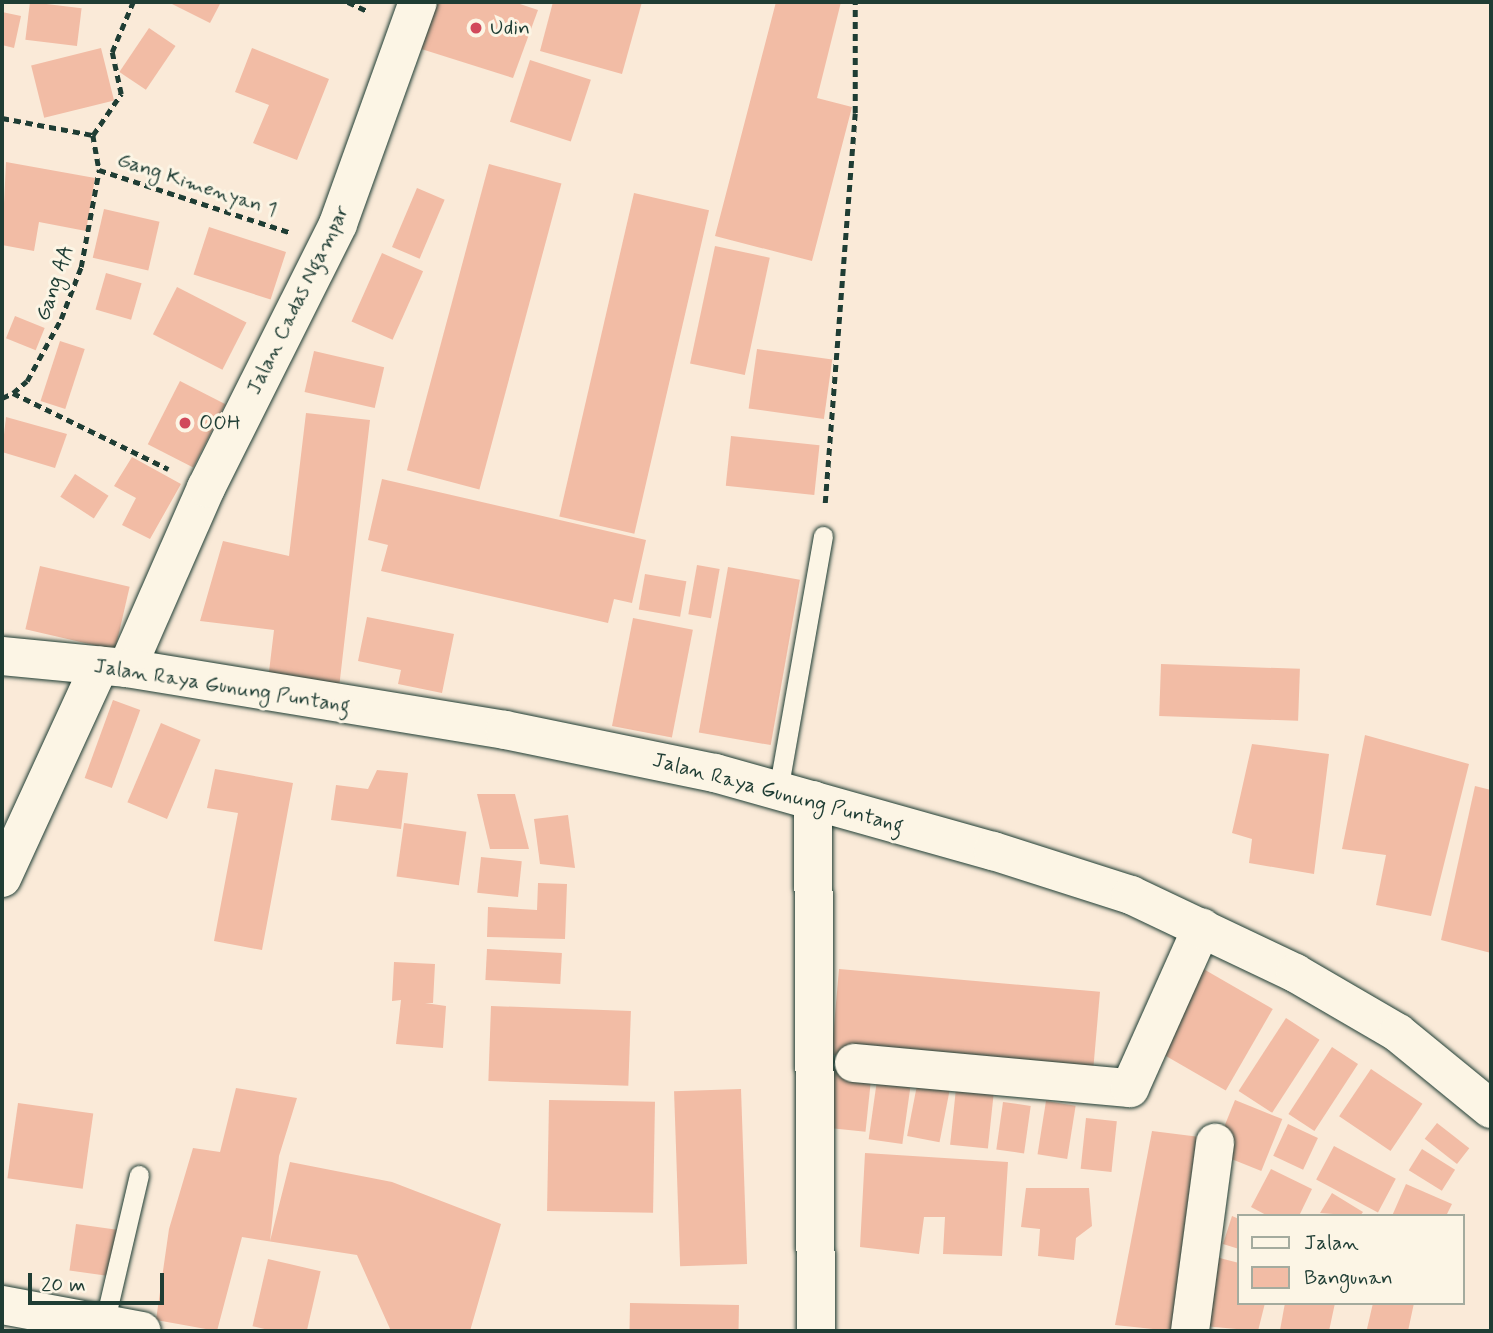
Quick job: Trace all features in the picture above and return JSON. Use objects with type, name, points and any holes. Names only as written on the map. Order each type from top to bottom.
[{"type":"street","name":"Jalan Cadas Ngampar","points":[[2,878],[114,667],[327,246],[418,2]]},
{"type":"street","name":"Jalan Raya Gunung Puntang","points":[[2,656],[114,667],[505,730],[795,796],[1131,895],[1202,927],[1398,1033],[1491,1109]]},
{"type":"street","points":[[795,796],[816,1331]]},
{"type":"street","points":[[854,1063],[1130,1088],[1202,927]]},
{"type":"street","points":[[1190,1331],[1214,1143]]},
{"type":"street","points":[[2,1305],[142,1331]]},
{"type":"lane","points":[[795,796],[823,536]]},
{"type":"lane","points":[[104,1324],[139,1175]]},
{"type":"path","points":[[2,118],[93,135],[121,94],[112,52],[133,2]]},
{"type":"path","points":[[823,536],[855,113],[855,2]]},
{"type":"path","name":"Gang Kimenyan 1","points":[[93,135],[99,170],[174,190],[327,246]]},
{"type":"path","name":"Gang AA","points":[[2,398],[27,381],[61,320],[82,267],[99,170]]},
{"type":"path","points":[[13,393],[206,488]]},
{"type":"building","points":[[30,2],[82,8],[77,46],[25,40]]},
{"type":"building","points":[[168,2],[221,2],[210,23]]},
{"type":"building","name":"Udin","points":[[430,2],[514,2],[538,10],[513,78],[415,47]]},
{"type":"building","points":[[553,2],[642,2],[622,74],[540,51]]},
{"type":"building","points":[[776,2],[841,2],[817,98],[852,107],[812,261],[715,236]]},
{"type":"building","points":[[2,12],[21,16],[14,48],[2,45]]},
{"type":"building","points":[[149,28],[176,46],[146,90],[119,72]]},
{"type":"building","points":[[101,48],[114,100],[44,118],[31,65]]},
{"type":"building","points":[[252,48],[329,79],[297,160],[253,143],[269,105],[235,92]]},
{"type":"building","points":[[530,60],[591,80],[571,142],[510,122]]},
{"type":"building","points":[[6,162],[95,178],[86,231],[39,222],[34,251],[2,245]]},
{"type":"building","points":[[489,164],[561,183],[479,490],[407,470]]},
{"type":"building","points":[[417,188],[445,200],[420,259],[392,247]]},
{"type":"building","points":[[634,193],[709,210],[634,534],[559,516]]},
{"type":"building","points":[[104,209],[160,222],[148,271],[93,258]]},
{"type":"building","points":[[209,227],[286,252],[271,300],[194,275]]},
{"type":"building","points":[[715,246],[770,258],[745,375],[690,363]]},
{"type":"building","points":[[382,253],[423,271],[393,340],[351,322]]},
{"type":"building","points":[[106,273],[142,283],[131,320],[96,310]]},
{"type":"building","points":[[177,287],[246,322],[222,370],[153,334]]},
{"type":"building","points":[[15,316],[45,328],[36,350],[6,338]]},
{"type":"building","points":[[60,341],[85,349],[65,409],[41,401]]},
{"type":"building","points":[[757,349],[832,360],[824,419],[749,408]]},
{"type":"building","points":[[314,351],[384,367],[375,408],[305,392]]},
{"type":"building","name":"OOH","points":[[180,381],[225,404],[193,467],[148,444]]},
{"type":"building","points":[[306,413],[370,420],[339,688],[268,680],[274,630],[200,621],[223,541],[289,556]]},
{"type":"building","points":[[6,417],[67,434],[55,468],[2,452]]},
{"type":"building","points":[[731,436],[820,445],[814,495],[726,486]]},
{"type":"building","points":[[132,457],[181,484],[150,539],[122,525],[136,498],[114,486]]},
{"type":"building","points":[[75,474],[109,496],[94,518],[60,497]]},
{"type":"building","points":[[382,479],[646,540],[632,603],[614,599],[608,623],[381,571],[388,545],[368,540]]},
{"type":"building","points":[[697,565],[720,569],[711,618],[688,614]]},
{"type":"building","points":[[40,566],[130,587],[115,650],[25,629]]},
{"type":"building","points":[[728,567],[800,580],[771,745],[699,732]]},
{"type":"building","points":[[645,574],[686,581],[680,617],[639,609]]},
{"type":"building","points":[[367,617],[454,634],[442,693],[398,684],[401,670],[358,661]]},
{"type":"building","points":[[633,618],[693,630],[672,738],[612,726]]},
{"type":"building","points":[[1161,664],[1300,669],[1298,721],[1159,716]]},
{"type":"building","points":[[113,700],[140,710],[112,788],[85,778]]},
{"type":"building","points":[[161,723],[201,740],[167,819],[127,802]]},
{"type":"building","points":[[1365,735],[1469,764],[1431,916],[1376,905],[1386,855],[1342,849]]},
{"type":"building","points":[[1252,744],[1329,754],[1314,874],[1249,863],[1252,839],[1232,833]]},
{"type":"building","points":[[215,769],[293,783],[262,950],[214,941],[238,813],[207,808]]},
{"type":"building","points":[[377,770],[408,773],[401,829],[331,820],[336,785],[368,789]]},
{"type":"building","points":[[1475,786],[1491,790],[1491,953],[1441,940]]},
{"type":"building","points":[[477,794],[515,794],[529,849],[490,849]]},
{"type":"building","points":[[568,815],[575,868],[540,864],[534,819]]},
{"type":"building","points":[[404,823],[466,832],[459,885],[396,876]]},
{"type":"building","points":[[481,857],[522,861],[518,897],[477,893]]},
{"type":"building","points":[[538,883],[567,884],[565,939],[487,937],[488,907],[537,910]]},
{"type":"building","points":[[487,949],[562,953],[560,984],[485,980]]},
{"type":"building","points":[[394,962],[435,964],[433,1003],[425,1003],[446,1006],[443,1048],[396,1044],[401,1000],[392,1001]]},
{"type":"building","points":[[1200,967],[1273,1009],[1226,1090],[1153,1048]]},
{"type":"building","points":[[839,969],[1100,992],[1093,1078],[832,1055]]},
{"type":"building","points":[[491,1006],[631,1011],[628,1086],[488,1081]]},
{"type":"building","points":[[1286,1018],[1320,1040],[1272,1113],[1239,1091]]},
{"type":"building","points":[[1332,1047],[1358,1064],[1314,1131],[1288,1114]]},
{"type":"building","points":[[833,1068],[872,1072],[866,1132],[827,1128]]},
{"type":"building","points":[[1371,1069],[1422,1104],[1391,1151],[1339,1116]]},
{"type":"building","points":[[878,1073],[912,1078],[902,1144],[869,1139]]},
{"type":"building","points":[[957,1079],[995,1083],[988,1149],[950,1145]]},
{"type":"building","points":[[918,1080],[950,1086],[940,1142],[907,1136]]},
{"type":"building","points":[[236,1088],[297,1098],[279,1156],[270,1241],[290,1162],[392,1182],[501,1224],[470,1331],[391,1331],[357,1255],[242,1237],[217,1331],[156,1320],[169,1229],[193,1148],[220,1152]]},
{"type":"building","points":[[741,1089],[747,1264],[680,1266],[674,1091]]},
{"type":"building","points":[[549,1100],[655,1102],[653,1213],[547,1211]]},
{"type":"building","points":[[1235,1100],[1282,1119],[1261,1171],[1214,1152]]},
{"type":"building","points":[[1046,1101],[1076,1106],[1067,1159],[1038,1154]]},
{"type":"building","points":[[1003,1102],[1031,1106],[1024,1153],[996,1150]]},
{"type":"building","points":[[18,1103],[93,1114],[83,1189],[7,1178]]},
{"type":"building","points":[[1086,1118],[1117,1121],[1111,1172],[1081,1169]]},
{"type":"building","points":[[1437,1123],[1469,1148],[1457,1164],[1425,1139]]},
{"type":"building","points":[[1288,1124],[1318,1138],[1303,1170],[1273,1156]]},
{"type":"building","points":[[1152,1131],[1200,1137],[1172,1331],[1115,1325]]},
{"type":"building","points":[[1334,1146],[1396,1179],[1378,1212],[1316,1180]]},
{"type":"building","points":[[1422,1149],[1455,1170],[1442,1191],[1409,1170]]},
{"type":"building","points":[[865,1153],[1008,1162],[1002,1256],[943,1254],[945,1217],[924,1217],[919,1254],[860,1247]]},
{"type":"building","points":[[1271,1169],[1312,1189],[1300,1214],[1264,1214],[1251,1207]]},
{"type":"building","points":[[1406,1184],[1452,1204],[1447,1214],[1393,1214]]},
{"type":"building","points":[[1026,1188],[1089,1188],[1092,1226],[1076,1238],[1074,1260],[1038,1256],[1040,1229],[1021,1227]]},
{"type":"building","points":[[1332,1193],[1363,1212],[1362,1214],[1320,1213]]},
{"type":"building","points":[[1232,1216],[1238,1219],[1238,1249],[1223,1244]]},
{"type":"building","points":[[76,1224],[121,1230],[114,1277],[69,1271]]},
{"type":"building","points":[[1212,1256],[1238,1263],[1238,1305],[1264,1305],[1258,1331],[1193,1325]]},
{"type":"building","points":[[268,1259],[321,1271],[307,1331],[273,1331],[252,1326]]},
{"type":"building","points":[[630,1303],[739,1305],[739,1331],[630,1331]]},
{"type":"building","points":[[1285,1305],[1335,1305],[1329,1331],[1280,1330]]},
{"type":"building","points":[[1373,1305],[1414,1305],[1408,1331],[1367,1329]]},
{"type":"place","name":"Udin","points":[[476,28]]},
{"type":"place","name":"OOH","points":[[185,423]]}]
